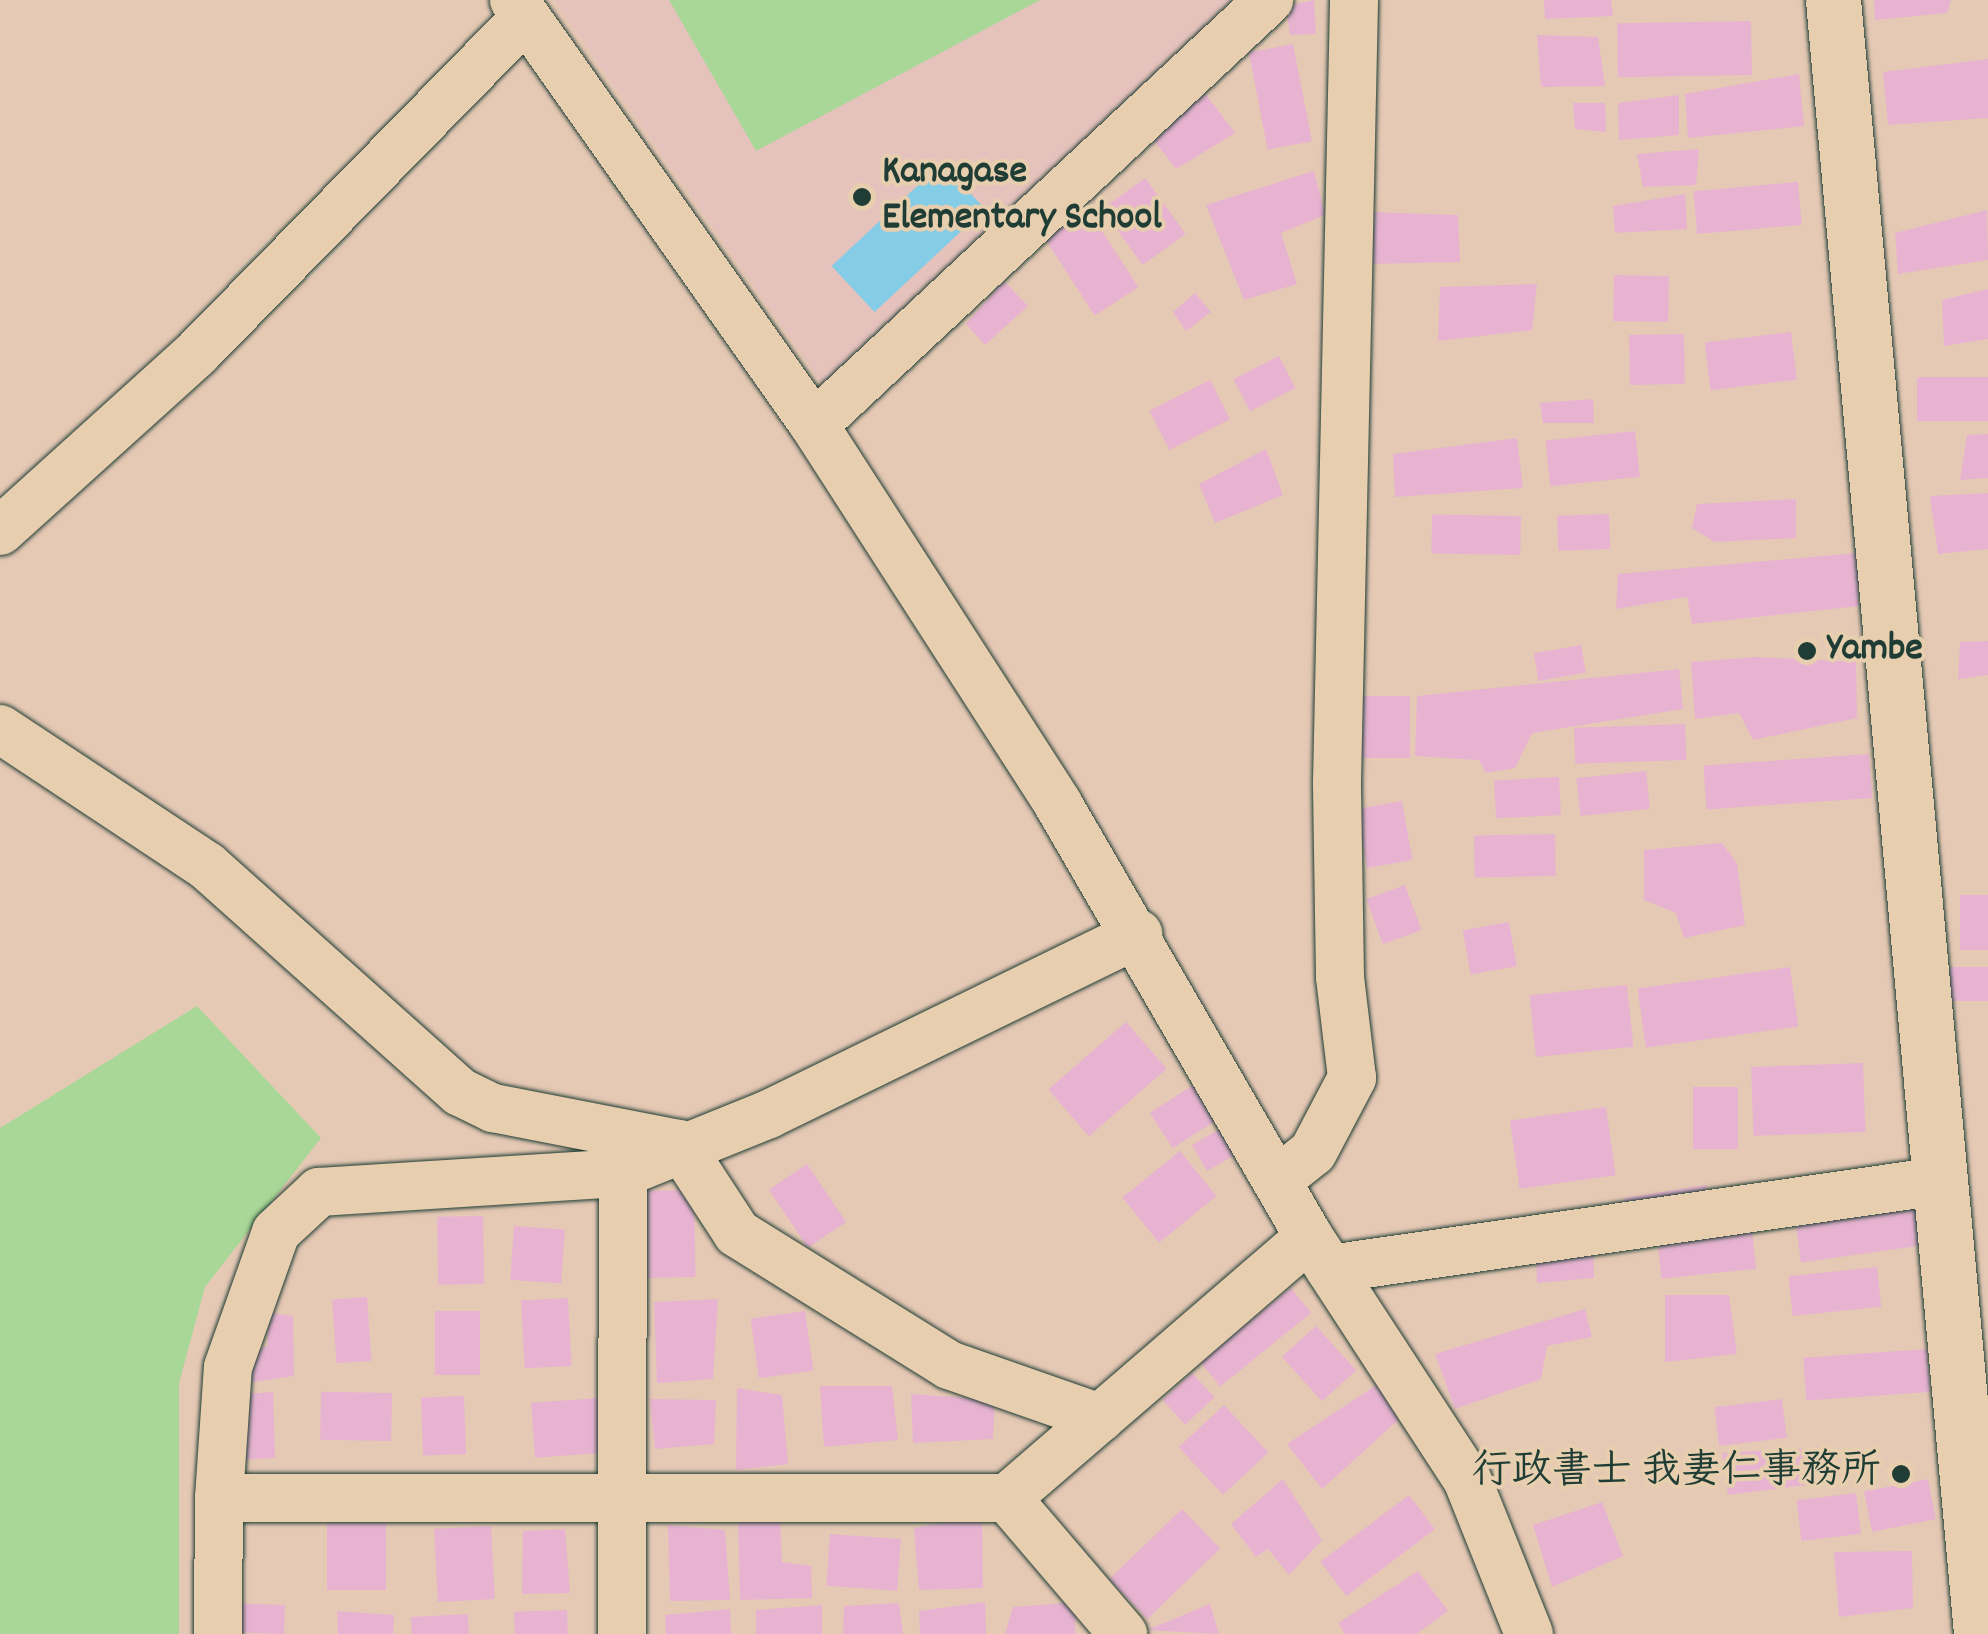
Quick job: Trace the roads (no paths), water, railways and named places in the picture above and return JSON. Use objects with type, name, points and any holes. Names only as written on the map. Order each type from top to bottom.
[{"type":"street","points":[[814,425],[1269,0]]},
{"type":"street","points":[[1280,1179],[1312,1152],[1352,1078],[1340,977],[1337,782],[1354,0]]},
{"type":"street","points":[[1833,0],[1981,1634]]},
{"type":"street","points":[[0,532],[197,353],[520,9],[814,425],[1138,934],[1320,1253],[1468,1480],[1529,1634]]},
{"type":"street","points":[[0,730],[207,866],[460,1092],[493,1108],[679,1144],[737,1233],[950,1365],[1100,1418]]},
{"type":"street","points":[[218,1634],[219,1498],[228,1367],[276,1232],[319,1192],[622,1173],[679,1144],[769,1114],[1138,934]]},
{"type":"street","points":[[622,1173],[622,1634]]},
{"type":"street","points":[[219,1498],[1007,1498],[1100,1418],[1320,1253],[1939,1181]]},
{"type":"street","points":[[1007,1498],[1123,1634]]},
{"type":"water","points":[[942,163],[985,209],[875,312],[832,266]]},
{"type":"place","name":"Kanagase Elementary School","points":[[862,197]]},
{"type":"place","name":"Yambe","points":[[1807,651]]},
{"type":"place","name":"行政書士 我妻仁事務所","points":[[1901,1474]]}]
